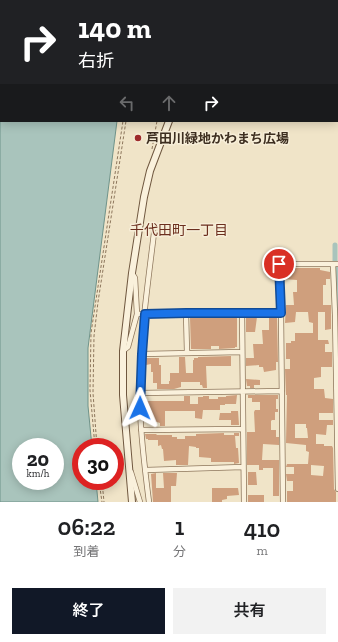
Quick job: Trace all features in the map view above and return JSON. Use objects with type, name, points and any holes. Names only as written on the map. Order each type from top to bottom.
[{"type":"street","points":[[132,502],[128,469],[123,395],[123,351],[132,273],[144,197],[150,171],[169,122]]},
{"type":"street","points":[[149,502],[140,393],[145,314],[154,233]]},
{"type":"street","points":[[283,502],[279,264],[335,264],[338,489]]},
{"type":"street","points":[[123,351],[128,347],[137,314],[135,278],[132,273]]},
{"type":"street","points":[[137,314],[242,312],[281,313]]},
{"type":"street","points":[[242,312],[244,502]]},
{"type":"street","points":[[186,313],[187,353]]},
{"type":"street","points":[[142,354],[242,352]]},
{"type":"street","points":[[140,393],[282,391]]},
{"type":"street","points":[[142,430],[243,428]]},
{"type":"street","points":[[146,470],[243,467]]},
{"type":"street","points":[[128,469],[133,477],[140,502]]},
{"type":"path","points":[[94,438],[89,384],[91,333],[123,122]]},
{"type":"path","points":[[96,438],[93,394],[95,330],[126,122]]},
{"type":"path","points":[[152,154],[157,122]]},
{"type":"path","points":[[100,490],[102,502]]},
{"type":"path","points":[[103,490],[104,502]]},
{"type":"water","points":[[0,122],[117,122],[88,348],[88,406],[91,438],[72,438],[72,490],[97,490],[98,502],[0,502]]},
{"type":"building","points":[[295,268],[320,268],[320,270],[330,272],[330,279],[326,279],[326,285],[323,285],[323,305],[331,305],[331,329],[325,330],[325,312],[318,312],[318,340],[328,340],[329,344],[325,344],[325,352],[332,352],[332,367],[321,367],[321,377],[314,378],[314,389],[324,389],[325,398],[333,399],[333,413],[319,413],[319,420],[333,420],[333,425],[327,425],[326,435],[316,434],[316,444],[324,444],[324,446],[332,446],[333,448],[334,489],[336,492],[336,502],[287,502],[287,491],[293,491],[293,481],[287,481],[286,474],[294,474],[294,467],[286,467],[287,464],[308,464],[309,452],[306,451],[306,445],[286,443],[287,395],[285,369],[290,369],[290,359],[286,359],[286,343],[295,341],[295,333],[313,333],[313,323],[309,322],[308,312],[296,312],[295,322],[285,323],[286,305],[294,305],[293,292],[297,292],[297,280],[283,279],[283,272],[295,270]],"holes":[[[295,424],[306,424],[308,438],[295,438]],[[311,465],[324,466],[323,476],[311,475]]]},
{"type":"building","points":[[246,317],[257,317],[255,332],[246,332]]},
{"type":"building","points":[[269,317],[277,317],[278,362],[276,362],[276,370],[264,372],[263,367],[259,367],[259,365],[246,366],[246,358],[254,358],[253,344],[263,344],[262,330],[269,330]]},
{"type":"building","points":[[190,318],[237,318],[237,347],[219,349],[219,346],[211,346],[211,349],[191,349]]},
{"type":"building","points":[[231,356],[231,366],[206,366],[207,388],[203,388],[202,385],[200,385],[200,382],[181,382],[181,387],[174,389],[157,389],[157,383],[153,383],[151,364],[146,365],[146,358],[159,358],[159,365],[161,365],[161,384],[169,384],[170,373],[179,373],[179,357],[185,357],[186,373],[193,373],[194,358]]},
{"type":"building","points":[[246,379],[260,380],[260,385],[254,385],[254,388],[250,388],[250,386],[247,386]]},
{"type":"building","points":[[237,395],[236,404],[220,405],[220,410],[203,410],[202,419],[195,418],[195,411],[165,411],[165,426],[160,426],[160,423],[157,422],[152,422],[151,411],[144,411],[144,402],[146,401],[184,401],[184,396],[190,396],[190,404],[198,404],[198,397],[209,396],[209,399],[218,399],[218,397]]},
{"type":"building","points":[[248,395],[278,395],[278,399],[276,399],[276,409],[278,409],[278,412],[275,412],[275,420],[271,421],[271,430],[276,430],[276,437],[279,437],[279,445],[263,444],[262,460],[279,460],[279,496],[273,496],[273,468],[263,468],[263,470],[259,470],[259,465],[247,465],[247,432],[255,432],[254,412],[255,410],[260,410],[260,402],[252,402],[252,398],[248,398]]},
{"type":"building","points":[[231,411],[238,411],[239,425],[231,425],[231,420],[219,420],[220,413],[231,413]]},
{"type":"building","points":[[224,433],[224,435],[234,435],[234,433],[239,433],[239,436],[235,436],[236,448],[238,448],[239,463],[211,462],[211,458],[199,457],[199,448],[189,446],[188,465],[176,465],[176,460],[164,461],[163,449],[161,445],[158,446],[158,440],[148,440],[146,439],[145,434],[172,435],[172,437],[177,437],[177,439],[185,439],[185,436],[196,436],[196,434]]},
{"type":"building","points":[[248,472],[256,472],[257,485],[248,485]]},
{"type":"building","points":[[156,473],[156,488],[164,488],[163,473],[177,473],[176,486],[171,486],[171,502],[153,502],[151,474]]},
{"type":"building","points":[[212,488],[238,488],[239,495],[227,496],[227,499],[222,500],[222,502],[212,502]]},
{"type":"building","points":[[248,495],[264,495],[264,502],[248,502]]},
{"type":"waterway","points":[[335,245],[335,261]]},
{"type":"waterway","points":[[337,267],[338,314]]},
{"type":"place","name":"芦田川緑地かわまち広場","points":[[138,138]]},
{"type":"district","name":"千代田町一丁目","points":[[179,230]]},
{"type":"route","points":[[140,408],[145,314],[242,312],[281,313],[279,264]]}]
